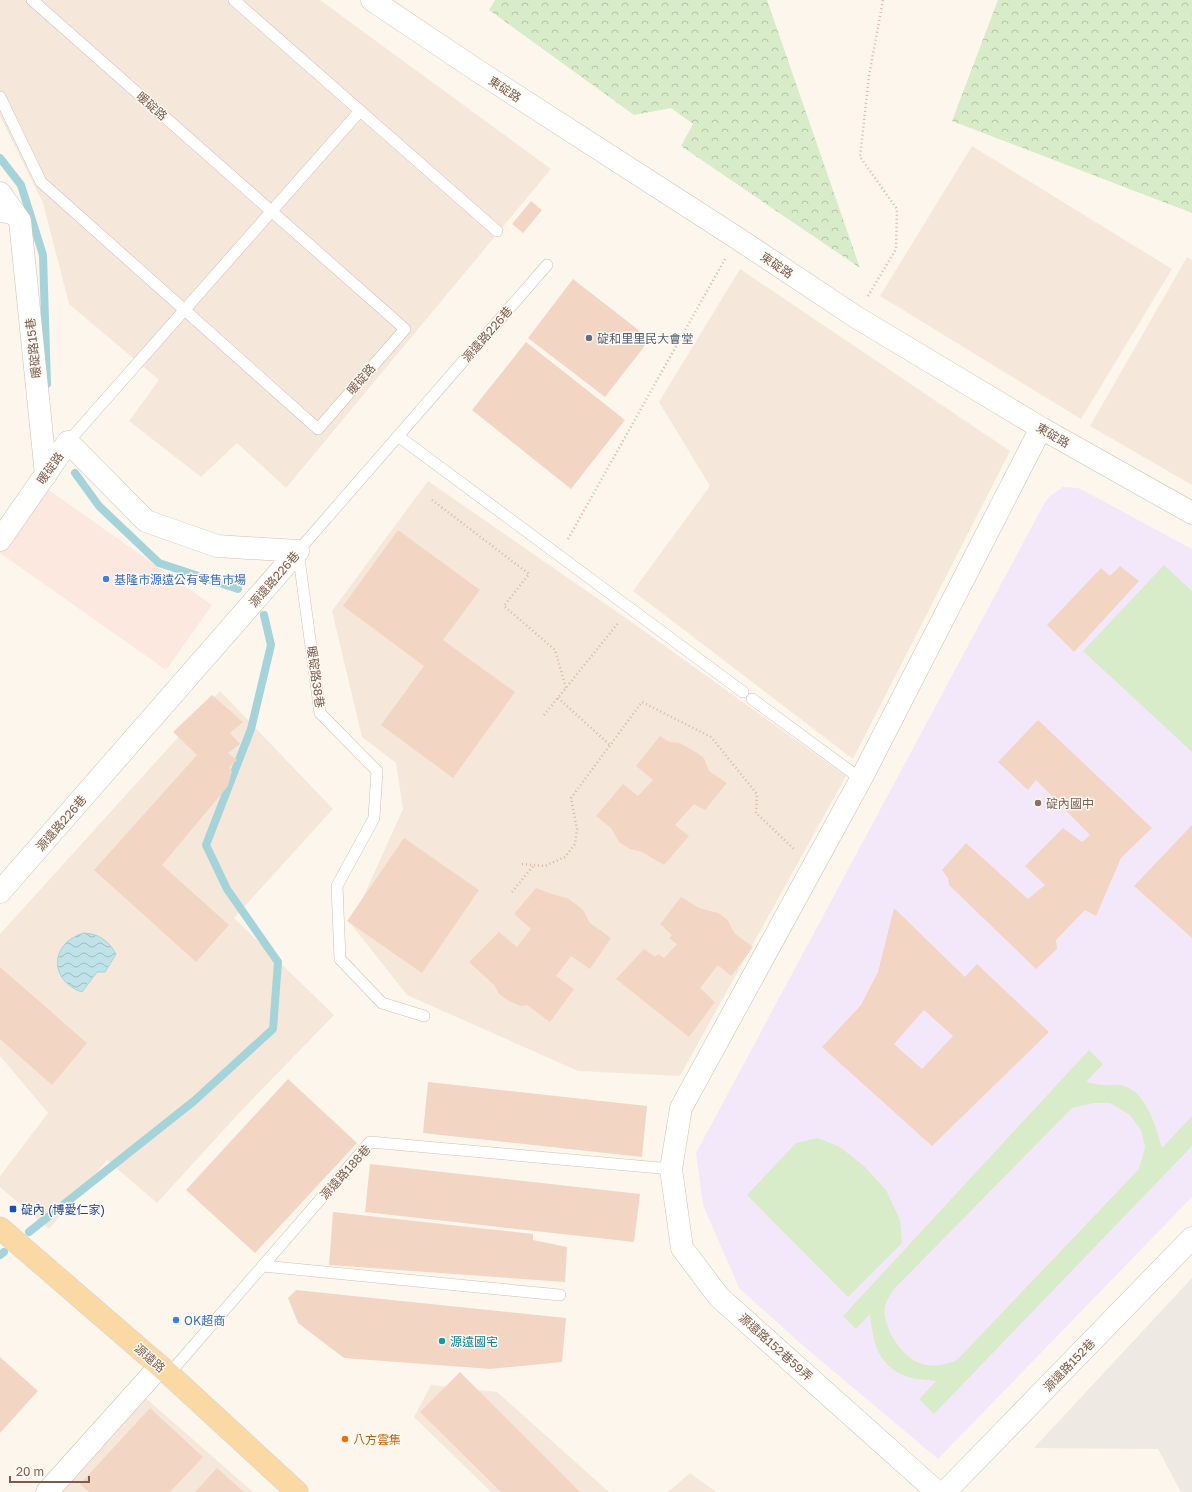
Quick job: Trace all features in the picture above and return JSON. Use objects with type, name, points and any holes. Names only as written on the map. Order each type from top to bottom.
[{"type":"main road","name":"源遠路","points":[[0,1228],[164,1370],[297,1492]]},
{"type":"street","name":"東碇路","points":[[372,0],[481,74],[737,238],[856,317],[1041,428],[1192,513]]},
{"type":"street","name":"暖碇路15巷","points":[[0,193],[10,218],[46,475]]},
{"type":"street","name":"源遠路152巷59弄","points":[[938,1492],[719,1297],[682,1248],[671,1169],[681,1108],[861,779],[1041,428]]},
{"type":"street","name":"暖碇路","points":[[0,540],[68,442]]},
{"type":"street","points":[[68,442],[146,521],[217,546],[298,551]]},
{"type":"street","name":"源遠路226巷","points":[[0,892],[298,551]]},
{"type":"street","name":"源遠路152巷","points":[[946,1492],[1192,1238]]},
{"type":"street","points":[[47,1492],[164,1370]]},
{"type":"lane","name":"暖碇路","points":[[0,97],[41,182],[318,429],[405,329],[32,0]]},
{"type":"lane","points":[[234,0],[497,231]]},
{"type":"lane","name":"暖碇路","points":[[68,442],[360,111]]},
{"type":"lane","name":"源遠路226巷","points":[[298,551],[547,265]]},
{"type":"lane","points":[[398,436],[743,692]]},
{"type":"lane","name":"暖碇路38巷","points":[[298,551],[320,713],[377,771],[374,818],[337,886],[340,959],[382,1003],[424,1016]]},
{"type":"lane","points":[[752,699],[861,779]]},
{"type":"lane","name":"源遠路188巷","points":[[164,1370],[264,1266],[370,1142],[671,1169]]},
{"type":"lane","points":[[264,1266],[560,1295]]},
{"type":"path","points":[[856,317],[896,249],[897,209],[860,157],[869,76],[883,0]]},
{"type":"path","points":[[559,555],[737,238]]},
{"type":"path","points":[[432,500],[530,574],[504,606],[555,650],[566,688]]},
{"type":"path","points":[[544,715],[630,608]]},
{"type":"path","points":[[558,698],[610,745]]},
{"type":"path","points":[[522,864],[545,866],[565,857],[575,844],[577,829],[571,798],[642,702],[711,737],[757,794],[756,813],[796,850]]},
{"type":"path","points":[[512,892],[535,865]]},
{"type":"shaded area","points":[[0,0],[320,0],[551,169],[286,488],[237,443],[201,477],[129,421],[159,380],[69,304],[43,203],[0,116]]},
{"type":"shaded area","points":[[972,146],[1172,269],[1081,419],[880,296]]},
{"type":"shaded area","points":[[1187,257],[1192,260],[1192,485],[1090,426]]},
{"type":"shaded area","points":[[740,269],[1010,451],[853,759],[633,591],[710,486],[659,402]]},
{"type":"shaded area","points":[[428,481],[630,621],[846,776],[680,1076],[578,1071],[407,995],[351,924],[403,809],[396,763],[362,737],[332,611]]},
{"type":"shaded area","name":"碇內國中","points":[[1063,487],[1078,488],[1192,549],[1192,1197],[938,1459],[807,1349],[739,1288],[703,1205],[696,1153],[1044,504],[1050,496]]},
{"type":"shaded area","name":"基隆市源遠公有零售市場","points":[[46,488],[212,605],[166,670],[0,553]]},
{"type":"shaded area","points":[[220,691],[333,809],[234,918],[334,1015],[240,1112],[157,1203],[107,1160],[49,1229],[0,1187],[0,1176],[48,1113],[0,1056],[0,934]]},
{"type":"shaded area","points":[[1192,1278],[1192,1492],[1181,1492],[1158,1449],[1034,1448]]},
{"type":"shaded area","points":[[431,1385],[497,1392],[609,1492],[491,1492],[414,1417]]},
{"type":"shaded area","points":[[141,1394],[253,1492],[60,1492]]},
{"type":"shaded area","points":[[690,1473],[716,1492],[668,1492]]},
{"type":"green space","points":[[495,0],[767,0],[860,268],[681,146],[693,124],[671,108],[634,115],[489,10]]},
{"type":"green space","points":[[998,0],[1192,0],[1192,213],[952,121]]},
{"type":"green space","points":[[1164,565],[1192,591],[1192,752],[1083,651]]},
{"type":"green space","points":[[1089,1050],[1103,1064],[1086,1082],[1102,1085],[1120,1085],[1129,1088],[1137,1094],[1143,1101],[1153,1120],[1162,1148],[1192,1116],[1192,1146],[934,1414],[919,1399],[936,1381],[908,1377],[889,1366],[883,1360],[875,1343],[870,1314],[856,1329],[843,1316]],"holes":[[[1094,1103],[1110,1103],[1130,1115],[1141,1130],[1145,1147],[1139,1169],[957,1360],[941,1365],[925,1365],[909,1357],[898,1345],[886,1322],[885,1307],[893,1290],[1072,1108]]]},
{"type":"green space","points":[[818,1138],[840,1147],[864,1166],[886,1190],[900,1220],[902,1243],[848,1297],[747,1195],[796,1143]]},
{"type":"water","points":[[84,933],[99,936],[110,945],[116,954],[105,972],[97,972],[82,992],[71,987],[63,980],[59,971],[58,962],[59,953],[64,945],[73,938]]},
{"type":"building","points":[[531,201],[542,210],[523,233],[512,224]]},
{"type":"building","name":"碇和里里民大會堂","points":[[573,279],[650,339],[605,397],[528,338]]},
{"type":"building","points":[[526,342],[625,420],[571,489],[472,410]]},
{"type":"building","points":[[398,530],[480,590],[443,640],[515,692],[453,778],[381,725],[424,666],[343,606]]},
{"type":"building","points":[[1120,566],[1139,581],[1074,652],[1047,625],[1101,568],[1110,576]]},
{"type":"building","points":[[212,695],[243,722],[230,733],[240,744],[228,753],[237,760],[229,767],[232,771],[228,786],[162,865],[229,925],[196,962],[94,870],[197,755],[173,732]]},
{"type":"building","points":[[1038,720],[1152,828],[1121,858],[1096,916],[1085,910],[1056,940],[1057,949],[1036,969],[949,885],[948,878],[942,870],[966,843],[1028,899],[1045,885],[1025,866],[1063,828],[1082,842],[1090,835],[1036,780],[1028,790],[998,762]]},
{"type":"building","points":[[660,736],[670,742],[680,743],[697,753],[704,758],[709,771],[727,783],[705,810],[694,804],[675,825],[689,836],[664,865],[642,852],[630,849],[619,842],[611,828],[596,816],[623,784],[638,796],[653,780],[636,766]]},
{"type":"building","points":[[1192,825],[1192,938],[1134,886]]},
{"type":"building","points":[[404,838],[479,890],[422,973],[347,921]]},
{"type":"building","points":[[536,888],[567,898],[573,902],[583,910],[590,923],[611,938],[590,969],[571,956],[556,976],[574,989],[550,1022],[527,1005],[521,1006],[509,1001],[499,994],[494,985],[469,962],[499,932],[517,947],[531,929],[514,914]]},
{"type":"building","points":[[681,897],[699,908],[718,913],[727,919],[735,934],[753,947],[731,976],[718,965],[700,988],[715,1002],[689,1037],[616,979],[644,949],[655,957],[658,954],[664,958],[677,944],[669,938],[672,935],[660,924]]},
{"type":"building","points":[[894,908],[965,977],[977,964],[1049,1032],[932,1146],[822,1047],[861,1005],[878,972]],"holes":[[[924,1010],[953,1036],[922,1069],[894,1044]]]},
{"type":"building","points":[[0,967],[87,1043],[52,1085],[0,1039]]},
{"type":"building","points":[[288,1079],[357,1143],[255,1253],[186,1190]]},
{"type":"building","points":[[428,1082],[647,1106],[642,1157],[423,1133]]},
{"type":"building","points":[[370,1164],[640,1194],[634,1242],[365,1212]]},
{"type":"building","points":[[333,1212],[533,1234],[533,1240],[567,1247],[565,1282],[329,1265]]},
{"type":"building","name":"源遠國宅","points":[[296,1290],[566,1318],[562,1362],[490,1369],[344,1358],[298,1323],[288,1298]]},
{"type":"building","points":[[0,1357],[38,1391],[0,1433]]},
{"type":"building","points":[[460,1372],[580,1492],[501,1492],[420,1412]]},
{"type":"building","points":[[150,1408],[203,1457],[170,1492],[89,1492],[80,1484]]},
{"type":"building","points":[[217,1468],[244,1492],[195,1492]]},
{"type":"waterway","points":[[0,158],[21,185],[43,255],[47,384]]},
{"type":"waterway","points":[[75,473],[99,506],[159,563],[238,589]]},
{"type":"waterway","points":[[29,1232],[194,1101],[273,1029],[278,962],[227,889],[206,845],[251,729],[271,645],[264,615]]},
{"type":"waterway","points":[[0,1255],[4,1252]]},
{"type":"place","name":"碇和里里民大會堂","points":[[589,338]]},
{"type":"place","name":"基隆市源遠公有零售市場","points":[[106,579]]},
{"type":"place","name":"碇內國中","points":[[1038,803]]},
{"type":"place","name":"碇內 (博愛仁家)","points":[[13,1209]]},
{"type":"place","name":"OK超商","points":[[176,1320]]},
{"type":"place","name":"源遠國宅","points":[[442,1341]]},
{"type":"place","name":"八方雲集","points":[[345,1439]]}]
